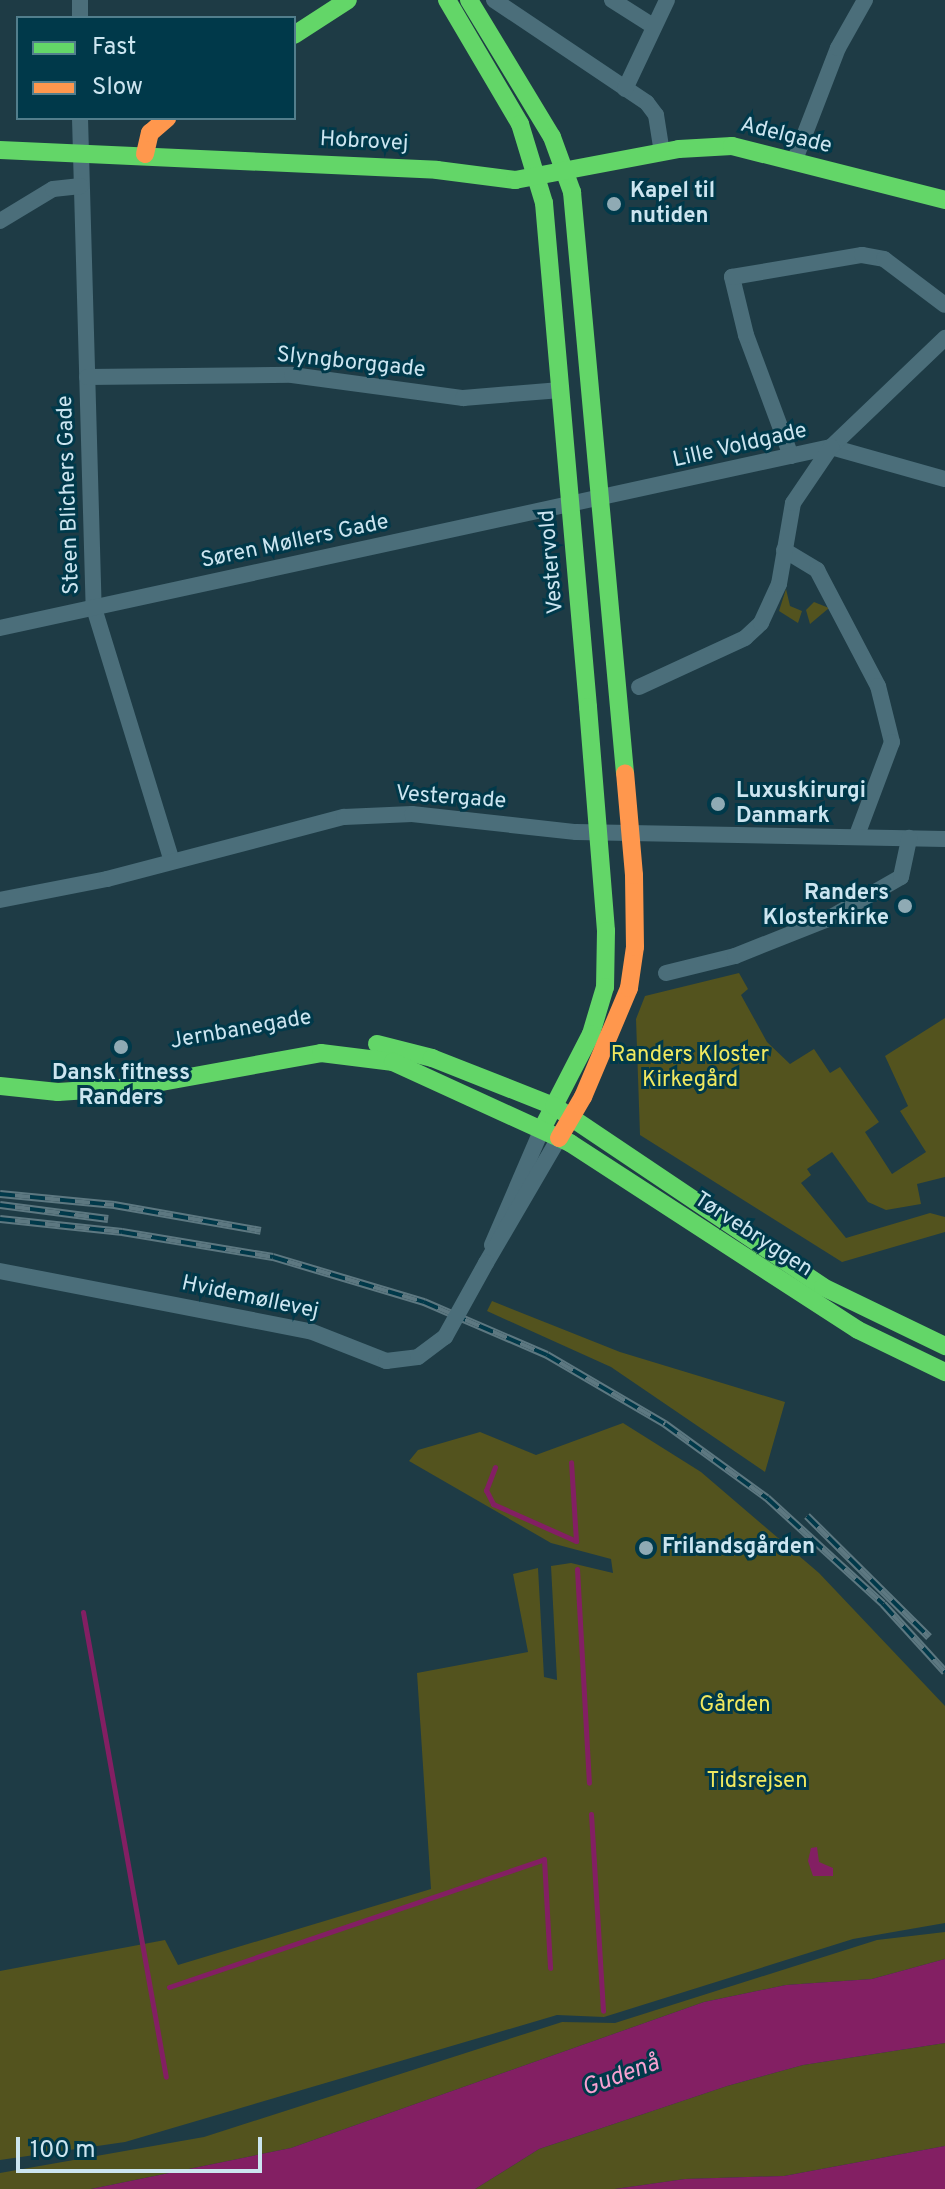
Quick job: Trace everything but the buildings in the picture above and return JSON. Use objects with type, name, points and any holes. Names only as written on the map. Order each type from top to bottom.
[{"type":"main road","points":[[296,34],[348,0]]},
{"type":"main road","name":"Vestervold","points":[[447,0],[488,62],[536,171],[571,504],[598,833],[605,987],[591,1034],[542,1129]]},
{"type":"main road","points":[[469,0],[566,169],[629,833],[634,964],[625,1003],[573,1116],[559,1138]]},
{"type":"main road","points":[[145,154],[150,133],[165,120]]},
{"type":"main road","name":"Adelgade","points":[[566,169],[662,152],[732,146],[945,200]]},
{"type":"main road","name":"Hobrovej","points":[[0,150],[145,154],[437,170],[566,169]]},
{"type":"main road","name":"Jernbanegade","points":[[0,1073],[93,1077],[296,1042],[345,1039],[432,1058],[573,1116]]},
{"type":"main road","name":"Jernbanegade","points":[[0,1086],[93,1091],[345,1053],[423,1073],[542,1129]]},
{"type":"main road","name":"Tørvebryggen","points":[[573,1116],[823,1287],[945,1346]]},
{"type":"main road","name":"Tørvebryggen","points":[[542,1129],[858,1330],[945,1372]]},
{"type":"street","points":[[494,0],[625,89],[656,115],[662,152]]},
{"type":"street","points":[[612,0],[653,26]]},
{"type":"street","points":[[625,89],[667,0]]},
{"type":"street","points":[[794,162],[838,48],[865,0]]},
{"type":"street","name":"Steen Blichers Gade","points":[[80,120],[94,608],[171,859]]},
{"type":"street","points":[[0,221],[53,189],[81,186]]},
{"type":"street","points":[[791,456],[746,335],[732,277],[862,255],[884,259],[945,305]]},
{"type":"street","name":"Lille Voldgade","points":[[599,499],[831,447],[945,338]]},
{"type":"street","name":"Slyngborggade","points":[[87,377],[292,375],[463,398],[561,390]]},
{"type":"street","points":[[639,687],[745,638],[761,623],[779,584],[793,503],[831,447],[945,479]]},
{"type":"street","name":"Søren Møllers Gade","points":[[0,628],[599,499]]},
{"type":"street","points":[[784,550],[817,570],[878,686],[892,742],[857,835]]},
{"type":"street","name":"Vestergade","points":[[0,900],[107,879],[171,859],[344,817],[412,814],[598,833],[857,835],[945,839]]},
{"type":"street","points":[[666,973],[735,956],[828,919],[901,877],[909,838]]},
{"type":"street","name":"Hvidemøllevej","points":[[486,1263],[542,1129]]},
{"type":"street","name":"Hvidemøllevej","points":[[0,1271],[310,1331],[386,1361],[418,1357],[445,1337],[559,1138]]},
{"type":"green space","points":[[786,589],[790,606],[802,611],[798,623],[779,611]]},
{"type":"green space","points":[[814,602],[829,608],[810,624],[806,610]]},
{"type":"green space","name":"Randers Kloster Kirkegård","points":[[739,973],[748,989],[741,995],[767,1042],[790,1064],[814,1049],[830,1073],[840,1067],[879,1122],[865,1132],[892,1174],[926,1152],[900,1111],[908,1106],[885,1056],[945,1018],[945,1177],[917,1184],[921,1204],[886,1210],[868,1202],[832,1152],[807,1169],[811,1175],[801,1183],[846,1238],[930,1213],[945,1217],[945,1232],[842,1262],[640,1135],[636,1019],[645,996]]},
{"type":"green space","points":[[492,1301],[620,1352],[785,1402],[765,1472],[611,1367],[487,1311]]},
{"type":"green space","points":[[623,1423],[701,1472],[819,1573],[945,1706],[945,1923],[853,1939],[604,2017],[557,2015],[125,2142],[0,2160],[0,1971],[165,1940],[178,1965],[431,1889],[417,1673],[528,1652],[513,1574],[538,1568],[544,1677],[557,1680],[551,1566],[571,1563],[613,1573],[611,1559],[551,1543],[409,1461],[418,1450],[480,1432],[536,1455]]},
{"type":"green space","points":[[945,1932],[945,1959],[872,1979],[786,1985],[704,2002],[291,2148],[91,2189],[0,2189],[0,2173],[204,2137],[562,2022],[615,2023],[877,1940]]},
{"type":"green space","points":[[945,2043],[945,2146],[784,2176],[685,2179],[615,2189],[475,2189],[539,2149],[727,2086],[803,2065]]},
{"type":"water","points":[[817,1847],[819,1862],[833,1868],[833,1876],[813,1876],[808,1861],[811,1848]]},
{"type":"water","name":"Gudenå","points":[[945,1959],[945,2043],[803,2065],[727,2086],[539,2149],[475,2189],[91,2189],[291,2148],[704,2002],[786,1985],[872,1979]]},
{"type":"water","points":[[945,2146],[945,2189],[615,2189],[685,2179],[784,2176]]},
{"type":"waterway","points":[[495,1467],[486,1490],[493,1504],[576,1541],[571,1462]]},
{"type":"waterway","points":[[577,1569],[589,1783]]},
{"type":"waterway","points":[[83,1612],[166,2077]]},
{"type":"waterway","points":[[591,1814],[603,2011]]},
{"type":"waterway","points":[[169,1987],[544,1859],[550,1968]]},
{"type":"railway","points":[[0,1194],[114,1205],[261,1231]]},
{"type":"railway","points":[[0,1205],[108,1219]]},
{"type":"railway","points":[[0,1219],[122,1232],[273,1257],[424,1302],[547,1355],[665,1424],[767,1498],[883,1604],[945,1672]]},
{"type":"railway","points":[[807,1516],[929,1637]]},
{"type":"traffic: fast","points":[[296,34],[348,0]]},
{"type":"traffic: fast","points":[[447,0],[520,124],[544,203],[588,707],[606,931],[605,987],[591,1034],[542,1129]]},
{"type":"traffic: fast","points":[[469,0],[552,137],[572,192],[625,773]]},
{"type":"traffic: fast","points":[[0,150],[437,170],[515,180],[679,149],[732,146],[945,200]]},
{"type":"traffic: fast","points":[[377,1044],[432,1058],[554,1106],[823,1287],[945,1346]]},
{"type":"traffic: fast","points":[[0,1086],[58,1092],[134,1087],[321,1053],[393,1062],[570,1143],[858,1330],[945,1372]]},
{"type":"traffic: slow","points":[[145,154],[150,133],[165,120]]},
{"type":"traffic: slow","points":[[559,1138],[583,1097],[629,988],[635,947],[634,875],[625,773]]},
{"type":"place","name":"Kapel til nutiden","points":[[614,204]]},
{"type":"place","name":"Luxuskirurgi Danmark","points":[[718,804]]},
{"type":"place","name":"Randers Klosterkirke","points":[[905,906]]},
{"type":"place","name":"Dansk fitness Randers","points":[[121,1047]]},
{"type":"place","name":"Frilandsgården","points":[[646,1548]]},
{"type":"park label","name":"Gården","points":[[735,1706]]},
{"type":"park label","name":"Tidsrejsen","points":[[757,1782]]}]
